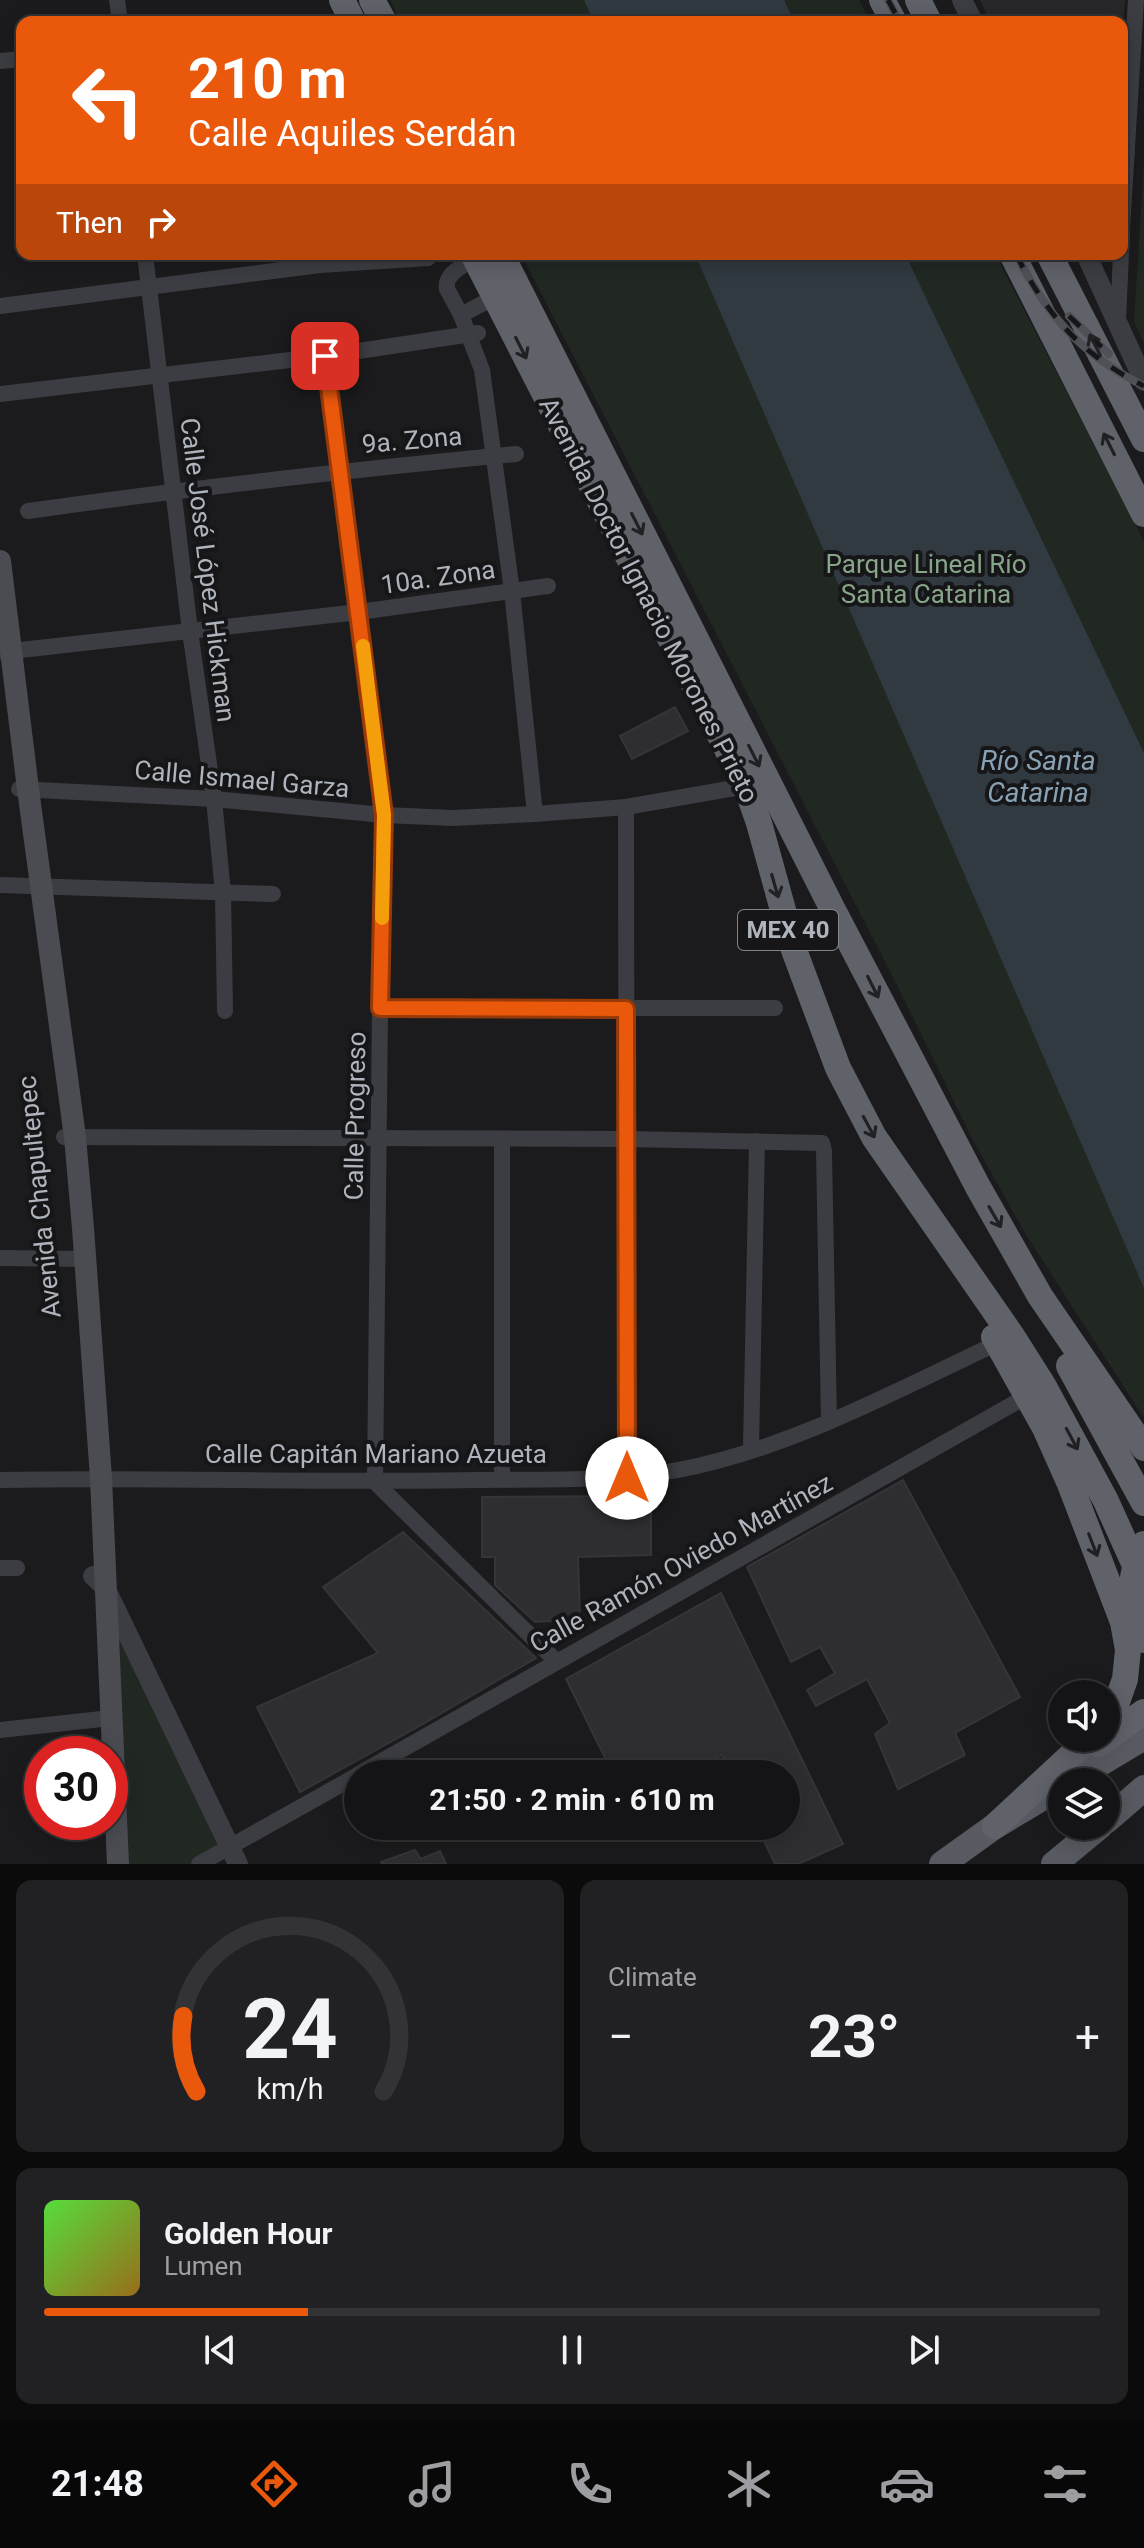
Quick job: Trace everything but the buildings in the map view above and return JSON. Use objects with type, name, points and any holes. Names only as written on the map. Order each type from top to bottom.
[{"type":"highway","name":"Avenida Doctor Ignacio Morones Prieto","points":[[484,260],[495,297],[746,786],[794,950],[838,1068],[874,1137],[952,1248],[964,1289],[1005,1339]]},
{"type":"highway","name":"Avenida Doctor Ignacio Morones Prieto","points":[[486,260],[978,1187],[1040,1296],[1144,1448]]},
{"type":"highway","points":[[1015,260],[1144,514]]},
{"type":"highway","points":[[1052,260],[1144,439]]},
{"type":"highway","points":[[1129,410],[1144,450]]},
{"type":"highway","points":[[759,823],[832,908]]},
{"type":"highway","points":[[1040,1296],[1065,1358],[1144,1503]]},
{"type":"highway","points":[[1005,1339],[1027,1396],[1070,1484],[1123,1622],[1128,1650],[1120,1693]]},
{"type":"highway","points":[[1005,1339],[1043,1385],[1106,1501],[1144,1585]]},
{"type":"highway","points":[[1144,1544],[1131,1579],[1132,1607],[1144,1640]]},
{"type":"highway","points":[[1075,1768],[1105,1740],[1144,1712]]},
{"type":"highway","points":[[995,1826],[1048,1789]]},
{"type":"main road","name":"Avenida Chapultepec","points":[[0,561],[4,647],[69,1137],[81,1259],[95,1478],[105,1719],[103,1736]]},
{"type":"main road","points":[[105,1719],[118,1864]]},
{"type":"main road","points":[[1083,1768],[1144,1737]]},
{"type":"main road","points":[[1120,1810],[1139,1795]]},
{"type":"main road","points":[[942,1864],[995,1826]]},
{"type":"main road","points":[[104,1840],[105,1864]]},
{"type":"main road","points":[[1054,1864],[1083,1840]]},
{"type":"street","points":[[1128,104],[1136,0]]},
{"type":"street","name":"Calle José López Hickman","points":[[146,260],[190,631],[214,799],[223,893],[225,1011]]},
{"type":"street","points":[[0,306],[320,265],[397,260]]},
{"type":"street","points":[[476,260],[446,280],[447,289],[461,315],[476,334],[512,591],[535,814]]},
{"type":"street","points":[[1089,260],[1144,381]]},
{"type":"street","points":[[1118,320],[1121,260]]},
{"type":"street","points":[[461,315],[495,297]]},
{"type":"street","points":[[0,394],[325,356],[476,334]]},
{"type":"street","name":"Calle Progreso","points":[[325,356],[384,815],[375,1482]]},
{"type":"street","name":"9a. Zona","points":[[28,511],[173,490],[516,454]]},
{"type":"street","name":"10a. Zona","points":[[4,647],[190,631],[548,586]]},
{"type":"street","name":"Calle Ismael Garza","points":[[23,789],[214,799],[384,815],[453,818],[626,807],[746,786]]},
{"type":"street","points":[[626,807],[627,1478]]},
{"type":"street","points":[[0,885],[273,894]]},
{"type":"street","points":[[380,1008],[775,1008]]},
{"type":"street","points":[[69,1137],[627,1139],[822,1143],[829,1421]]},
{"type":"street","points":[[502,1139],[502,1479]]},
{"type":"street","points":[[751,1450],[757,1141]]},
{"type":"street","points":[[0,1258],[81,1259]]},
{"type":"street","name":"Calle Capitán Mariano Azueta","points":[[0,1480],[95,1478],[375,1482],[627,1478],[681,1469],[751,1450],[829,1421],[1005,1339]]},
{"type":"street","name":"Calle Ramón Oviedo Martínez","points":[[383,1760],[1027,1396]]},
{"type":"street","points":[[375,1482],[556,1661]]},
{"type":"street","points":[[0,1568],[17,1568]]},
{"type":"street","points":[[99,1581],[234,1856]]},
{"type":"street","points":[[0,1730],[105,1719]]},
{"type":"street","name":"Calle Ramón Oviedo Martínez","points":[[199,1864],[234,1856],[344,1784]]},
{"type":"shaded area","points":[[980,0],[1125,0],[1124,16],[988,16]]},
{"type":"green space","points":[[390,0],[859,0],[867,16],[398,16]]},
{"type":"green space","points":[[1144,159],[1144,343],[1134,322]]},
{"type":"green space","points":[[299,260],[402,260],[300,268]]},
{"type":"green space","name":"Parque Lineal Río Santa Catarina","points":[[524,260],[998,260],[1144,541],[1144,1418],[1025,1233],[974,1142],[894,979]]},
{"type":"green space","points":[[119,1616],[231,1848],[198,1864],[118,1864],[118,1840],[128,1840],[128,1736],[119,1736]]},
{"type":"water","points":[[584,0],[784,0],[791,16],[591,16]]},
{"type":"water","name":"Río Santa Catarina","points":[[698,260],[908,260],[1144,753],[1144,1288]]},
{"type":"railway","points":[[888,0],[897,16]]},
{"type":"railway","points":[[1019,260],[1040,296],[1068,332],[1102,361],[1144,386]]},
{"type":"railway","points":[[1069,316],[1109,354]]},
{"type":"slow traffic","points":[[363,646],[384,815],[382,918]]},
{"type":"route","points":[[325,356],[384,815],[380,1008],[626,1009],[627,1478]]}]
